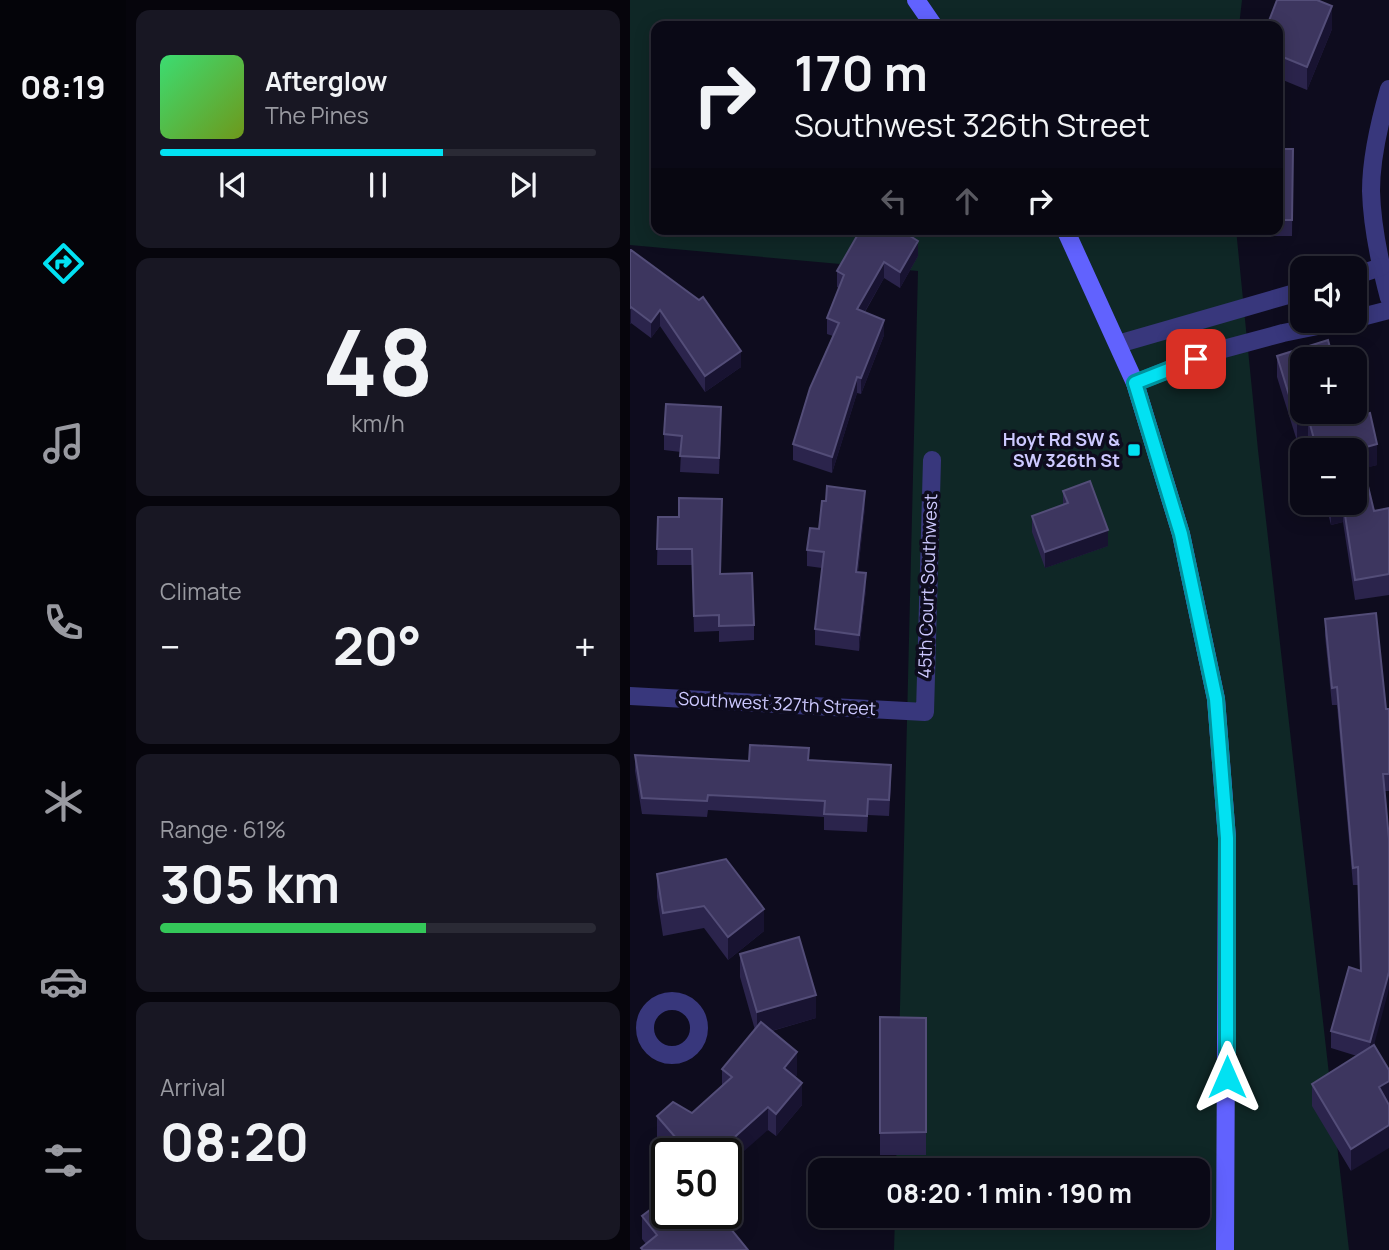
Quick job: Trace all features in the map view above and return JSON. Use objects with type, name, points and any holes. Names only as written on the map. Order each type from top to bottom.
[{"type":"main road","points":[[916,0],[931,21]]},
{"type":"main road","points":[[1068,235],[1135,383],[1181,534],[1216,699],[1227,838],[1225,1250]]},
{"type":"street","points":[[1389,89],[1379,123],[1371,190],[1381,267],[1389,298]]},
{"type":"street","points":[[1367,272],[1381,267]]},
{"type":"street","points":[[1118,344],[1290,294]]},
{"type":"street","points":[[1367,315],[1389,310]]},
{"type":"street","points":[[1135,383],[1216,351],[1290,332]]},
{"type":"street","name":"45th Court Southwest","points":[[925,712],[932,460]]},
{"type":"street","name":"Southwest 327th Street","points":[[630,696],[925,712]]},
{"type":"green space","points":[[630,0],[1242,0],[1240,21],[651,21],[651,235],[1237,235],[1258,450],[1349,1250],[894,1250],[895,1228],[1210,1228],[1210,1158],[896,1158],[918,271],[630,245]]},
{"type":"building","points":[[1277,0],[1317,0],[1332,6],[1307,67],[1283,57],[1283,21],[1269,21]]},
{"type":"building","points":[[1283,149],[1293,149],[1292,220],[1283,220]]},
{"type":"building","points":[[858,235],[908,235],[918,241],[900,272],[884,262],[857,309],[884,320],[861,378],[857,377],[832,457],[793,444],[810,388],[839,323],[827,318],[844,275],[837,271]]},
{"type":"building","points":[[630,250],[699,300],[703,297],[741,351],[705,376],[660,310],[651,322],[630,308]]},
{"type":"building","points":[[1328,340],[1330,347],[1306,347]]},
{"type":"building","points":[[1290,352],[1290,398],[1277,356]]},
{"type":"building","points":[[666,404],[721,407],[719,458],[680,456],[682,436],[664,434]]},
{"type":"building","points":[[1370,413],[1377,444],[1367,447],[1367,438],[1314,438],[1310,424],[1367,424],[1367,414]]},
{"type":"building","points":[[1090,481],[1108,530],[1045,552],[1032,516],[1068,503],[1063,491]]},
{"type":"building","points":[[1367,482],[1374,511],[1389,508],[1389,574],[1355,580],[1345,515],[1367,515]]},
{"type":"building","points":[[827,486],[865,491],[856,572],[866,573],[859,635],[815,629],[824,552],[807,550],[810,528],[819,529],[822,501],[826,501]]},
{"type":"building","points":[[679,498],[722,499],[720,574],[752,573],[754,625],[719,626],[719,615],[694,616],[692,549],[657,549],[658,517],[679,517]]},
{"type":"building","points":[[1376,613],[1386,709],[1389,709],[1389,774],[1383,774],[1389,839],[1389,972],[1370,1042],[1331,1031],[1349,967],[1361,971],[1358,867],[1353,868],[1337,687],[1332,688],[1325,619]]},
{"type":"building","points":[[750,745],[809,748],[808,760],[891,765],[889,800],[868,799],[867,816],[824,814],[825,801],[708,795],[707,801],[642,798],[635,755],[749,761]]},
{"type":"building","points":[[726,859],[764,909],[728,937],[704,906],[663,913],[657,874]]},
{"type":"building","points":[[799,937],[816,995],[757,1012],[740,954]]},
{"type":"building","points":[[880,1017],[926,1018],[926,1132],[880,1133]]},
{"type":"building","points":[[761,1022],[797,1052],[784,1068],[802,1083],[776,1114],[768,1107],[734,1138],[676,1138],[657,1116],[673,1102],[692,1113],[732,1077],[722,1069]]},
{"type":"building","points":[[1374,1045],[1389,1070],[1389,1081],[1379,1087],[1389,1105],[1389,1125],[1351,1149],[1312,1084]]},
{"type":"building","points":[[651,1209],[651,1227],[642,1216]]},
{"type":"building","points":[[652,1229],[731,1229],[748,1250],[641,1248],[657,1235]]},
{"type":"place","name":"Hoyt Rd SW & SW 326th St","points":[[1134,450]]},
{"type":"route","points":[[1196,359],[1135,383],[1181,534],[1216,699],[1227,838],[1227,1077]]}]
